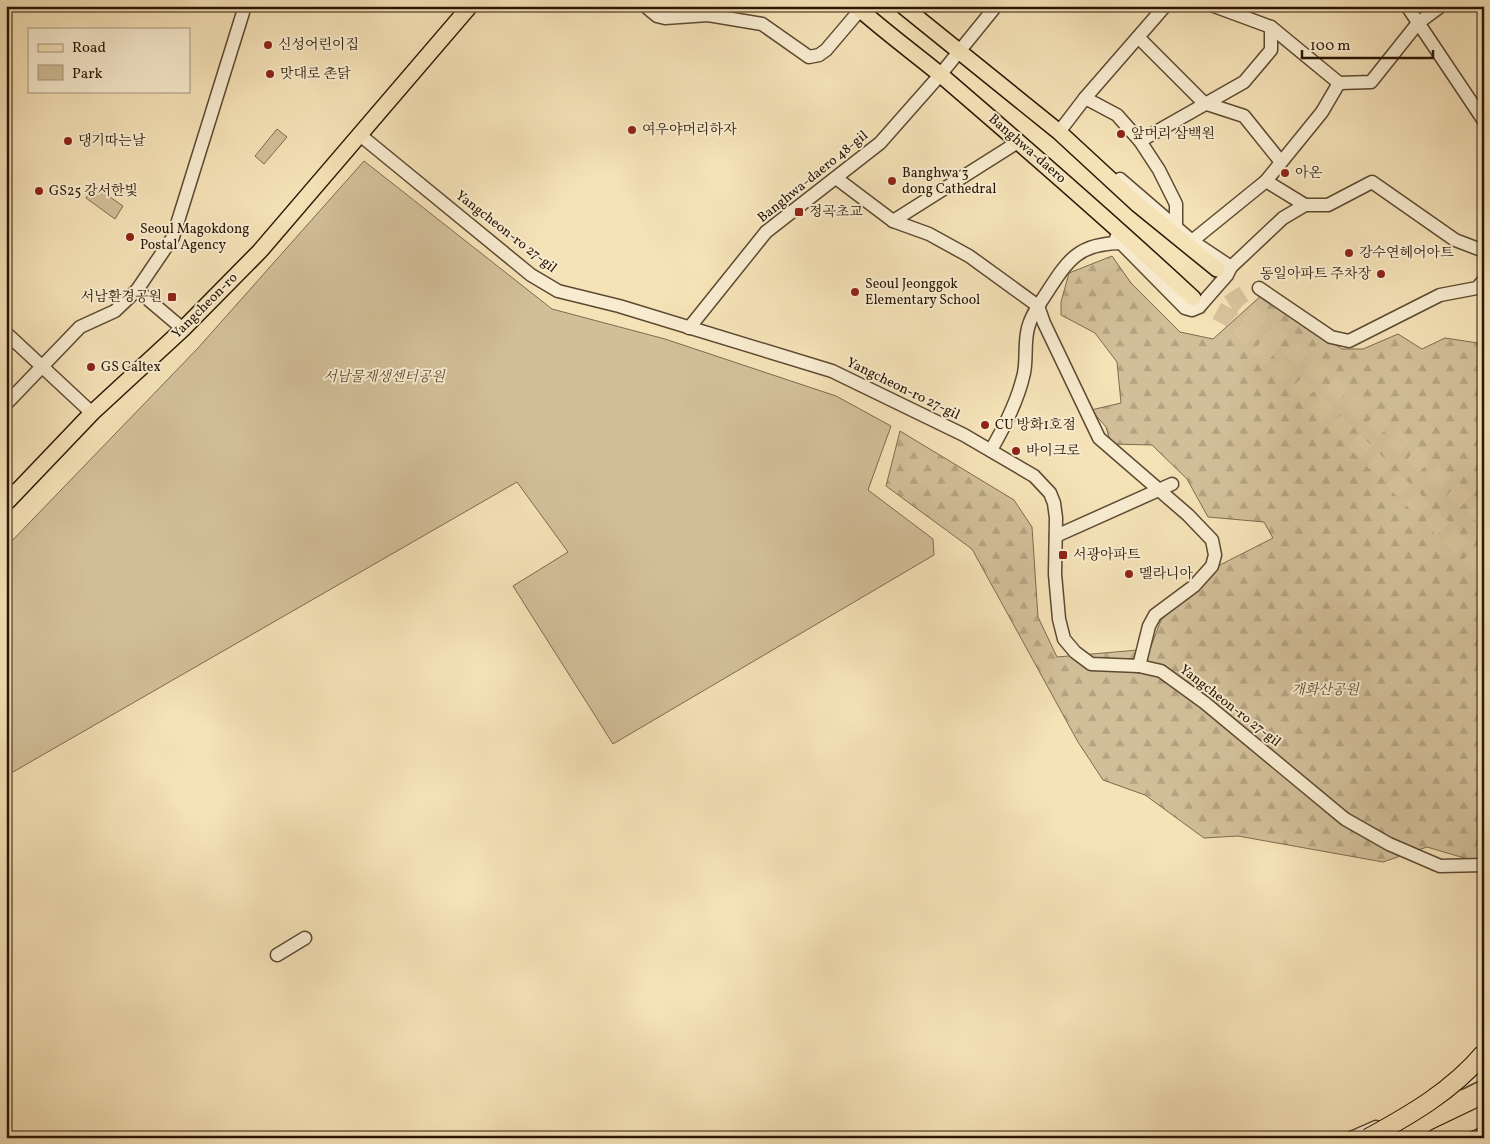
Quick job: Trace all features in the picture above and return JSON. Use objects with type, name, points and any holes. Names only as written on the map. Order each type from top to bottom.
[{"type":"highway","points":[[1368,1138],[1414,1113],[1467,1073],[1484,1053]]},
{"type":"highway","points":[[1436,1138],[1484,1115]]},
{"type":"main road","name":"Yangcheon-ro","points":[[6,503],[92,413],[183,329],[260,251],[470,6]]},
{"type":"main road","points":[[903,6],[1074,144],[1137,204],[1224,268]]},
{"type":"main road","name":"Banghwa-daero","points":[[858,8],[940,75],[1054,174],[1078,192],[1193,298]]},
{"type":"street","points":[[6,404],[80,327],[115,311],[137,290],[173,237],[245,6]]},
{"type":"street","points":[[645,6],[657,16],[665,18],[708,15],[762,24],[809,57],[820,55],[826,50],[858,8]]},
{"type":"street","name":"Banghwa-daero 48-gil","points":[[689,328],[766,232],[880,143],[940,75],[996,6]]},
{"type":"street","points":[[1059,132],[1085,98],[1165,6]]},
{"type":"street","points":[[1214,6],[1271,26],[1339,83],[1371,82],[1418,23],[1441,6]]},
{"type":"street","points":[[1407,6],[1484,120]]},
{"type":"street","points":[[1140,141],[1244,82],[1272,50],[1271,26]]},
{"type":"street","points":[[1138,37],[1204,103],[1244,116],[1282,162]]},
{"type":"street","points":[[1192,241],[1266,181],[1322,112],[1339,83]]},
{"type":"street","points":[[1085,98],[1116,115],[1140,141],[1159,170],[1176,204],[1176,225]]},
{"type":"street","name":"Yangcheon-ro 27-gil","points":[[360,134],[531,275],[558,290],[619,306],[832,371],[991,450],[1034,476],[1050,493],[1056,518],[1055,574],[1059,619],[1064,638],[1075,652],[1091,664],[1139,666],[1161,671],[1181,684],[1352,823],[1389,844],[1440,866],[1484,864]]},
{"type":"street","points":[[893,221],[1018,142]]},
{"type":"street","points":[[1054,174],[1072,197],[1122,243],[1185,308],[1192,310],[1199,306],[1227,275],[1224,268],[1176,225],[1074,144]]},
{"type":"street","points":[[836,178],[893,221],[929,234],[969,256],[1038,306],[1044,323],[1100,438],[1212,540],[1215,555],[1212,566],[1194,586],[1155,615],[1148,626],[1139,666]]},
{"type":"street","points":[[1266,181],[1305,205],[1328,206],[1372,182],[1455,240],[1484,251]]},
{"type":"street","points":[[1224,268],[1284,218],[1305,205]]},
{"type":"street","points":[[991,450],[1010,416],[1018,393],[1024,372],[1026,338],[1029,325],[1059,271],[1082,250],[1102,243],[1122,243]]},
{"type":"street","points":[[1260,288],[1331,337],[1349,341],[1440,295],[1477,288],[1484,280]]},
{"type":"street","points":[[137,290],[183,329]]},
{"type":"street","points":[[6,334],[92,413]]},
{"type":"street","points":[[1056,536],[1172,484]]},
{"type":"street","points":[[277,954],[305,938]]},
{"type":"street","points":[[1351,1138],[1394,1119],[1484,1071]]},
{"type":"green space","points":[[277,129],[287,137],[264,164],[255,156]]},
{"type":"green space","name":"서남물재생센터공원","points":[[364,161],[552,309],[665,339],[836,396],[891,426],[868,490],[933,539],[934,555],[613,744],[513,586],[568,552],[517,482],[6,776],[6,547],[198,348]]},
{"type":"green space","points":[[94,186],[123,206],[115,219],[86,198]]},
{"type":"green space","name":"개화산공원","points":[[1112,256],[1131,283],[1180,332],[1213,339],[1263,294],[1342,349],[1363,349],[1398,334],[1422,349],[1445,338],[1484,344],[1484,858],[1471,860],[1427,847],[1383,862],[1238,836],[1204,838],[1145,795],[1103,780],[1078,742],[972,549],[886,486],[900,431],[1014,500],[1032,527],[1038,617],[1057,657],[1150,649],[1161,620],[1218,566],[1273,538],[1264,522],[1208,517],[1187,479],[1152,445],[1111,444],[1106,427],[1091,410],[1121,403],[1117,362],[1095,333],[1061,315],[1061,302],[1069,273]]},
{"type":"tunnel","points":[[1217,269],[1241,306],[1484,516]]},
{"type":"tunnel","points":[[1193,298],[1230,318],[1469,555],[1484,574]]},
{"type":"place","name":"신성어린이집","points":[[268,45]]},
{"type":"place","name":"맛대로 촌닭","points":[[270,74]]},
{"type":"place","name":"여우야머리하자","points":[[632,130]]},
{"type":"place","name":"앞머리 삼백원","points":[[1121,134]]},
{"type":"place","name":"댕기따는날","points":[[68,141]]},
{"type":"place","name":"아온","points":[[1285,173]]},
{"type":"place","name":"Banghwa 3 dong Cathedral","points":[[892,181]]},
{"type":"place","name":"GS25 강서한빛","points":[[39,191]]},
{"type":"place","name":"정곡초교","points":[[799,212]]},
{"type":"place","name":"Seoul Magokdong Postal Agency","points":[[130,237]]},
{"type":"place","name":"강수연헤어아트","points":[[1349,253]]},
{"type":"place","name":"동일아파트 주차장","points":[[1381,274]]},
{"type":"place","name":"Seoul Jeonggok Elementary School","points":[[855,292]]},
{"type":"place","name":"서남환경공원","points":[[172,297]]},
{"type":"place","name":"GS Caltex","points":[[91,367]]},
{"type":"place","name":"CU 방화1호점","points":[[985,425]]},
{"type":"place","name":"바이크로","points":[[1016,451]]},
{"type":"place","name":"서광아파트","points":[[1063,555]]},
{"type":"place","name":"멜라니아","points":[[1129,574]]}]
